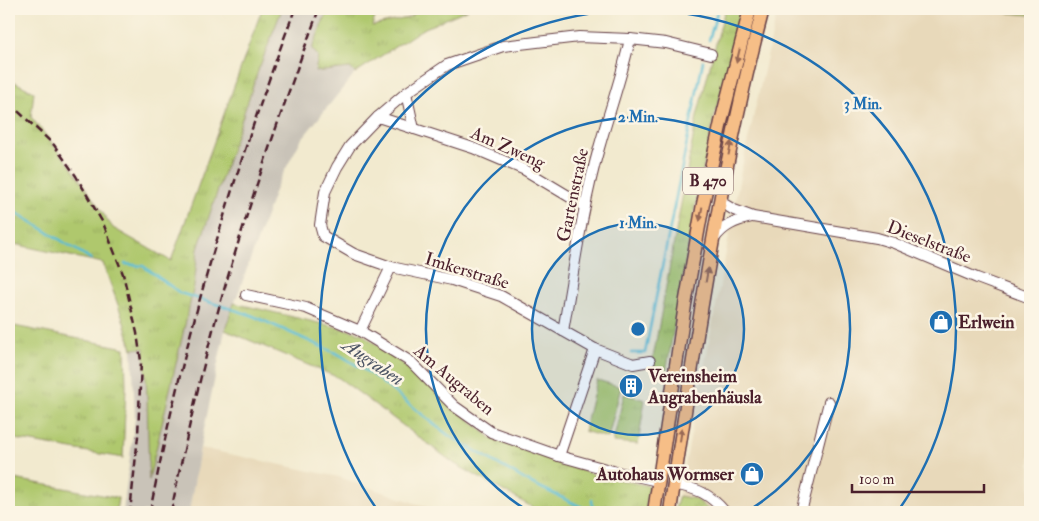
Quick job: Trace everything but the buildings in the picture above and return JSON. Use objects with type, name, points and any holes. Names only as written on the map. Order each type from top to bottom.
[{"type":"main road","name":"B 470","points":[[654,511],[685,305],[703,204],[721,122],[750,9]]},
{"type":"main road","name":"B 470","points":[[670,512],[701,309],[721,196],[737,116],[763,9]]},
{"type":"main road","points":[[658,481],[674,484]]},
{"type":"street","name":"Imkerstraße","points":[[650,362],[633,364],[595,349],[501,296],[452,280],[391,267],[354,254],[323,236],[320,225],[325,192],[336,167],[350,146],[378,117],[406,93],[447,65],[503,46],[579,37],[630,39],[666,43],[711,54]]},
{"type":"street","name":"Gartenstraße","points":[[563,331],[585,206],[598,149],[624,67],[630,39]]},
{"type":"street","points":[[406,93],[414,129]]},
{"type":"street","name":"Am Zweng","points":[[378,117],[473,148],[524,170],[585,206]]},
{"type":"street","name":"Dieselstraße","points":[[721,196],[724,204],[753,217],[877,238],[894,243],[1030,298]]},
{"type":"street","name":"Dieselstraße","points":[[714,239],[720,230],[728,224],[753,217]]},
{"type":"street","points":[[360,332],[391,267]]},
{"type":"street","name":"Am Augraben","points":[[246,295],[306,308],[360,332],[411,362],[454,406],[491,432],[559,456],[658,481]]},
{"type":"street","points":[[559,456],[595,349]]},
{"type":"street","points":[[801,512],[828,402]]},
{"type":"street","points":[[674,484],[693,488],[705,494],[716,501],[725,512]]},
{"type":"shaded area","points":[[282,9],[328,9],[312,49],[318,56],[316,72],[350,68],[355,73],[301,140],[277,185],[225,330],[200,448],[189,512],[123,512],[135,418],[132,349],[144,347],[149,477],[194,286],[198,249],[257,74]]},
{"type":"shaded area","points":[[778,9],[966,9],[1030,15],[1030,512],[711,512],[696,499],[679,496],[741,171]]},
{"type":"shaded area","points":[[200,448],[339,477],[441,512],[189,512]]},
{"type":"green space","points":[[262,9],[282,9],[257,74],[198,249],[194,286],[149,480],[144,348],[132,349],[103,263],[9,243],[9,79],[34,92],[31,117],[70,165],[113,228],[171,261]]},
{"type":"green space","points":[[328,9],[378,9],[372,26],[407,18],[423,9],[468,9],[421,30],[355,73],[350,68],[315,72],[318,56],[312,49]]},
{"type":"green space","points":[[725,9],[744,9],[714,118],[694,212],[666,373],[651,369],[697,116]]},
{"type":"green space","points":[[966,9],[1030,9],[1030,15]]},
{"type":"green space","points":[[234,303],[361,333],[419,376],[491,438],[595,475],[650,486],[645,512],[541,512],[455,464],[339,378],[225,330]]},
{"type":"green space","points":[[9,325],[125,348],[126,387],[123,458],[9,438]]},
{"type":"green space","points":[[597,380],[621,387],[608,438],[584,431]]},
{"type":"green space","points":[[624,394],[645,400],[638,444],[613,442]]},
{"type":"green space","points":[[9,478],[118,498],[116,512],[9,512]]},
{"type":"green space","points":[[679,496],[696,499],[711,512],[674,512]]},
{"type":"waterway","points":[[709,40],[718,9]]},
{"type":"waterway","points":[[631,353],[645,353],[703,61]]},
{"type":"waterway","name":"Augraben","points":[[9,208],[91,259]]},
{"type":"waterway","name":"Augraben","points":[[125,264],[143,266],[180,293],[251,315],[340,355],[374,376],[448,435],[527,481],[592,512]]},
{"type":"waterway","points":[[592,500],[593,512]]},
{"type":"railway","points":[[150,512],[178,384],[212,258],[251,132],[295,9]]},
{"type":"railway","points":[[171,512],[198,387],[223,294],[263,167],[319,9]]},
{"type":"railway","points":[[9,103],[54,145],[76,176],[103,223],[123,274],[137,333],[141,361],[138,436],[130,512]]},
{"type":"place","name":"Erlwein","points":[[941,322]]},
{"type":"place","name":"Vereinsheim Augrabenhäusla","points":[[631,386]]},
{"type":"place","name":"Autohaus Wormser","points":[[752,474]]}]
